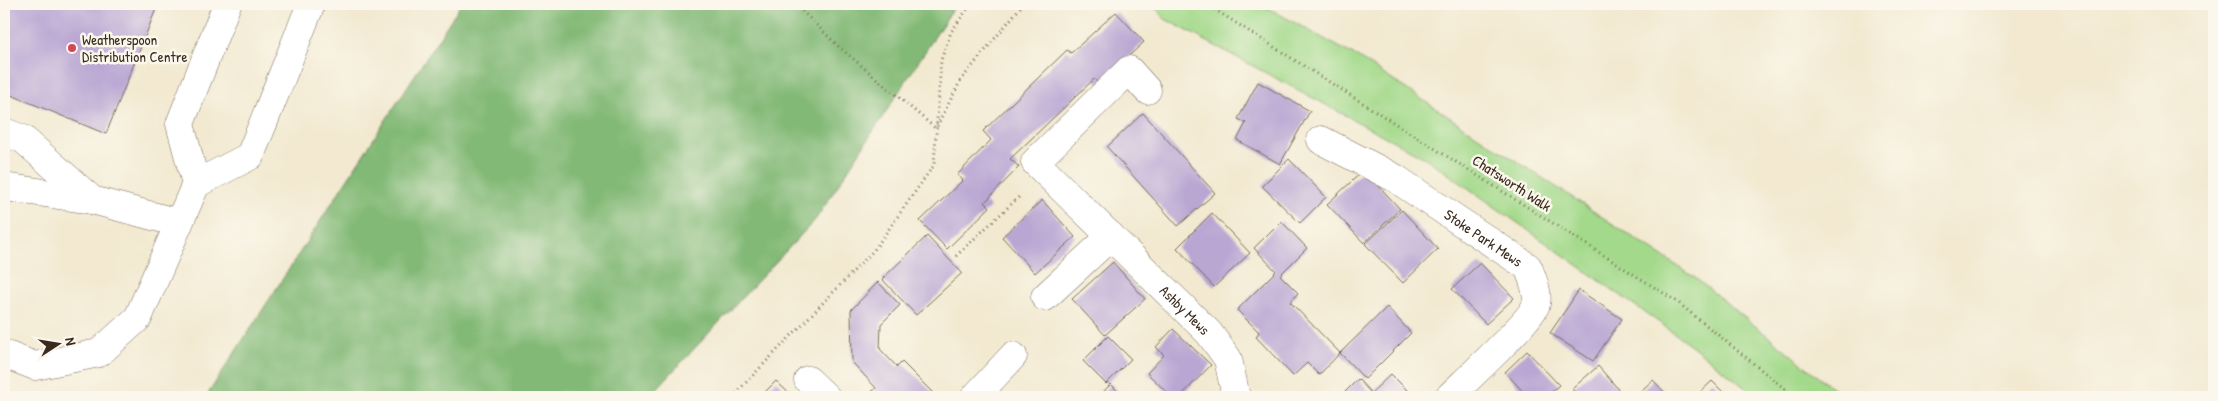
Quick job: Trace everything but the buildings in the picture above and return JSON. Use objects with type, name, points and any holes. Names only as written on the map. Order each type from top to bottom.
[{"type":"street","points":[[4,354],[35,366],[99,353],[138,318],[196,184],[180,124],[227,4]]},
{"type":"street","points":[[196,184],[250,156],[311,4]]},
{"type":"street","points":[[1040,167],[1128,70],[1147,90]]},
{"type":"street","points":[[4,132],[23,139],[92,200]]},
{"type":"street","name":"Stoke Park Mews","points":[[1321,140],[1396,178],[1528,267],[1535,286],[1536,305],[1526,320],[1448,397]]},
{"type":"street","name":"Ashby Mews","points":[[1040,167],[1209,333],[1228,359],[1236,397]]},
{"type":"street","points":[[4,187],[92,200],[179,223]]},
{"type":"street","points":[[1045,297],[1111,236]]},
{"type":"street","points":[[974,397],[1013,356]]},
{"type":"path","points":[[795,4],[837,45],[936,129]]},
{"type":"path","points":[[732,397],[874,250],[934,165],[941,60],[950,32],[971,4]]},
{"type":"path","points":[[936,129],[961,80],[1023,4]]},
{"type":"path","name":"Chatsworth Walk","points":[[1206,4],[1676,301],[1795,397]]},
{"type":"path","points":[[956,256],[1040,167]]},
{"type":"green space","points":[[461,4],[956,4],[816,219],[649,397],[206,397]]},
{"type":"green space","points":[[1152,4],[1261,4],[1357,57],[1694,277],[1844,397],[1757,397],[1691,345],[1427,159],[1165,19]]},
{"type":"place","name":"Weatherspoon Distribution Centre","points":[[72,48]]}]
